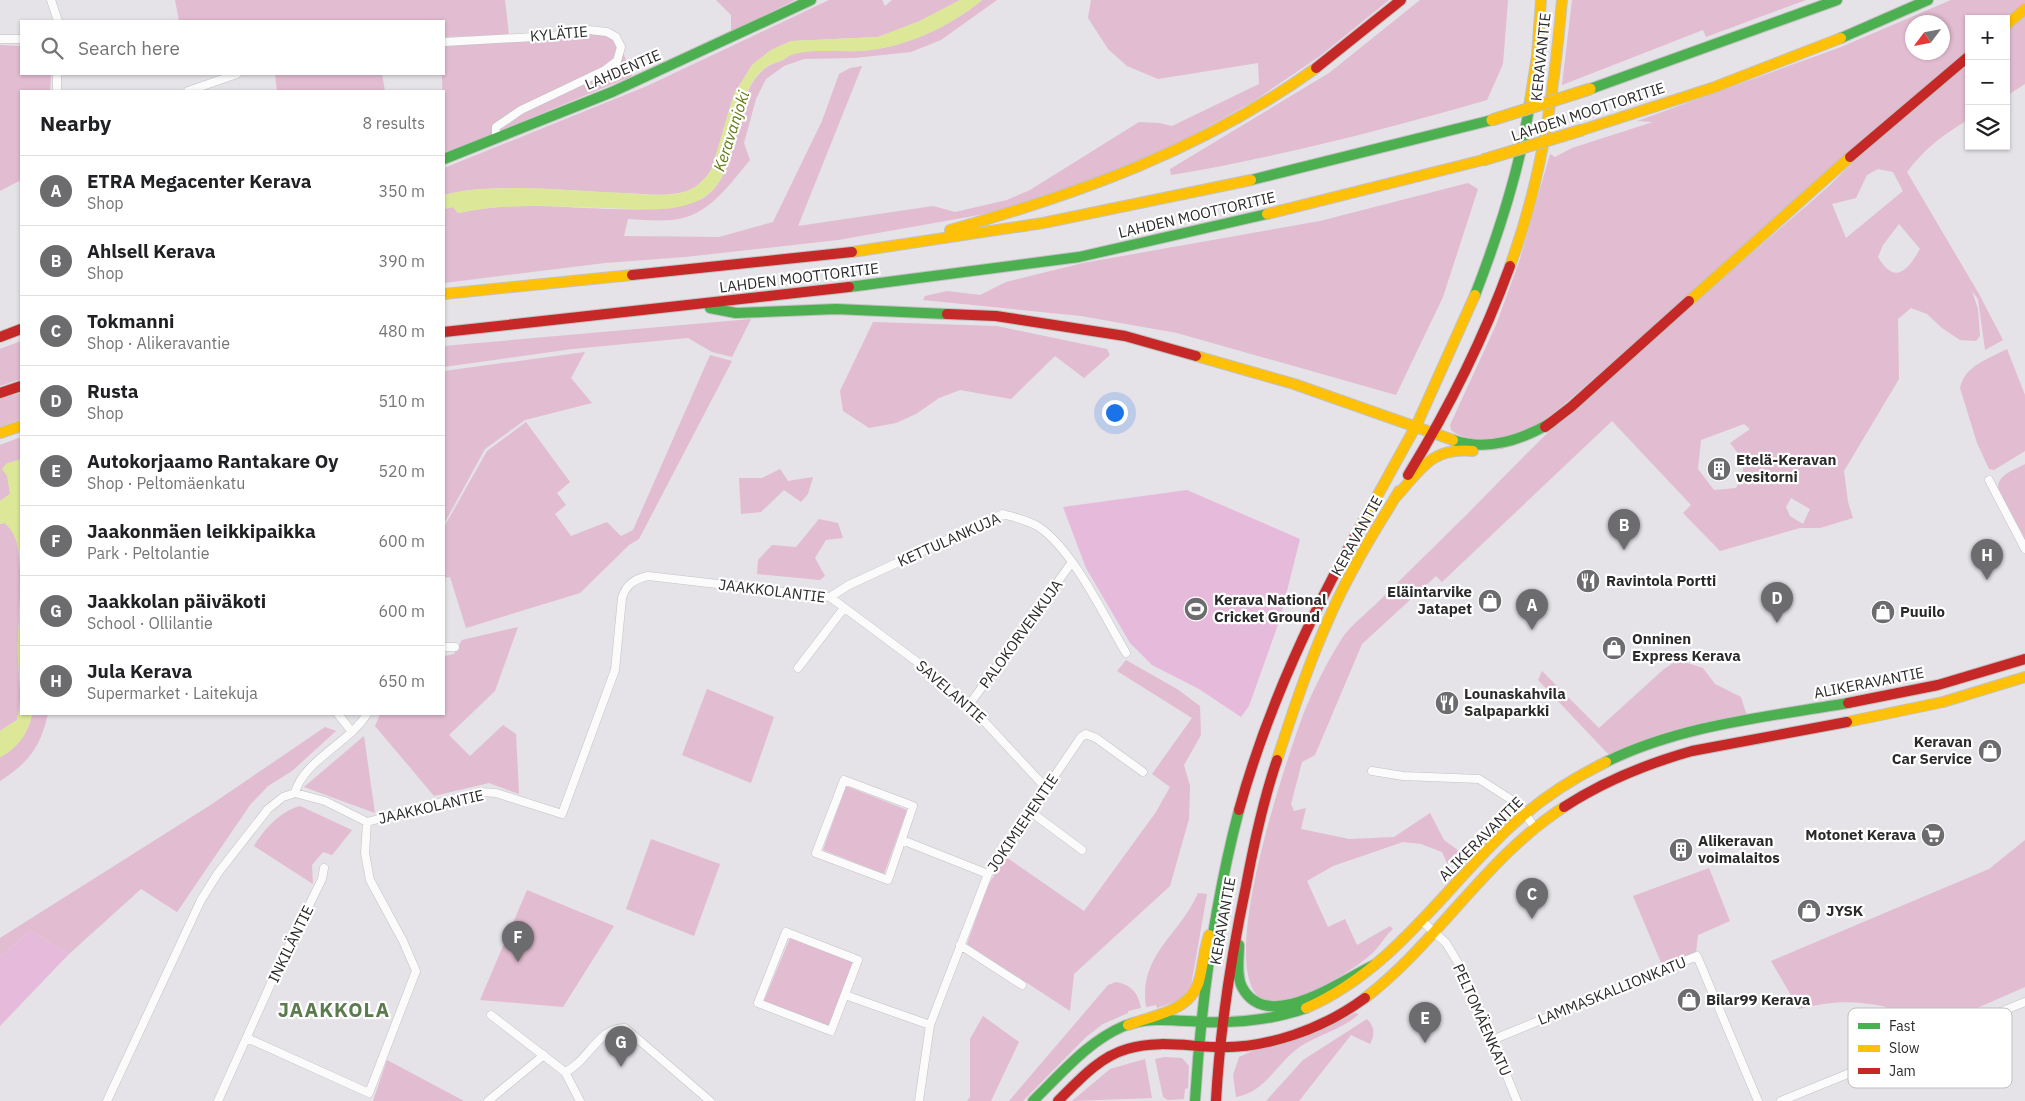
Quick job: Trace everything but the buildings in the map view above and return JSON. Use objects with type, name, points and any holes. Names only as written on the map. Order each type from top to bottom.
[{"type":"main road","name":"LAHDENTIE","points":[[445,160],[612,92],[811,0]]},
{"type":"main road","points":[[891,247],[1051,200],[1104,182],[1186,147],[1252,110],[1312,70],[1344,48],[1401,0]]},
{"type":"main road","name":"KERAVANTIE","points":[[1195,1101],[1202,1022],[1216,917],[1242,799],[1285,683],[1337,565],[1415,427],[1465,324],[1507,204],[1519,157],[1539,45],[1541,0]]},
{"type":"main road","name":"KERAVANTIE","points":[[1216,1101],[1222,1022],[1238,920],[1263,800],[1296,702],[1355,565],[1434,434],[1463,380],[1490,320],[1510,268],[1532,195],[1554,87],[1562,0]]},
{"type":"main road","name":"LAHDEN MOOTTORITIE","points":[[445,294],[891,247],[1145,204],[1338,161],[1492,120],[1590,89],[1837,0]]},
{"type":"main road","name":"LAHDEN MOOTTORITIE","points":[[445,332],[837,289],[1079,257],[1282,211],[1483,160],[1712,88],[1839,40],[1928,0]]},
{"type":"main road","points":[[2010,21],[2025,9]]},
{"type":"main road","points":[[1395,498],[1429,461],[1438,455],[1452,450],[1504,449],[1529,439],[1552,422],[1869,140],[1965,59]]},
{"type":"main road","points":[[694,305],[736,313],[836,309],[996,316],[1125,336],[1294,384],[1463,443],[1498,444],[1530,435],[1552,422]]},
{"type":"main road","points":[[0,337],[20,329]]},
{"type":"main road","points":[[0,393],[20,386]]},
{"type":"main road","points":[[0,433],[20,426]]},
{"type":"main road","name":"ALIKERAVANTIE","points":[[1033,1101],[1092,1046],[1104,1037],[1128,1025],[1150,1021],[1222,1022],[1272,1019],[1298,1011],[1338,992],[1374,965],[1422,921],[1505,832],[1526,813],[1587,771],[1620,755],[1675,736],[1923,689],[2025,659]]},
{"type":"main road","name":"ALIKERAVANTIE","points":[[1058,1101],[1091,1070],[1118,1052],[1138,1047],[1171,1045],[1219,1047],[1269,1041],[1299,1033],[1358,1004],[1396,973],[1536,829],[1559,811],[1614,777],[1663,759],[1747,740],[1909,711],[1958,699],[2025,677]]},
{"type":"main road","points":[[1128,1025],[1174,1009],[1188,1001],[1198,984],[1204,950],[1216,917]]},
{"type":"main road","points":[[1238,920],[1242,988],[1248,997],[1263,1007],[1281,1007],[1296,1003],[1323,992],[1357,971],[1374,965]]},
{"type":"street","points":[[51,0],[58,20]]},
{"type":"street","name":"KYLÄTIE","points":[[445,42],[552,36],[590,30],[607,32],[616,37],[621,47],[617,61],[606,70],[521,110],[496,126],[496,138]]},
{"type":"street","points":[[0,40],[20,39]]},
{"type":"street","points":[[57,75],[57,90]]},
{"type":"street","points":[[191,90],[234,75]]},
{"type":"street","points":[[1989,480],[2025,549]]},
{"type":"street","name":"KETTULANKUJA","points":[[830,596],[1003,514],[1026,520],[1039,527],[1057,543],[1072,562],[1126,653]]},
{"type":"street","name":"PALOKORVENKUJA","points":[[970,705],[1072,562]]},
{"type":"street","name":"JAAKKOLANTIE","points":[[296,793],[325,801],[367,822],[480,792],[496,793],[562,814],[615,670],[622,598],[625,590],[638,578],[648,576],[830,596],[844,608]]},
{"type":"street","points":[[798,668],[844,608]]},
{"type":"street","name":"SAVELANTIE","points":[[844,608],[924,667],[970,705],[1046,788]]},
{"type":"street","points":[[445,647],[455,647]]},
{"type":"street","points":[[339,715],[352,732]]},
{"type":"street","points":[[107,1101],[201,900],[222,867],[268,809],[283,797],[296,793],[302,777],[352,732],[366,715]]},
{"type":"street","name":"JOKIMIEHENTIE","points":[[918,1101],[930,1025],[988,874],[1046,788],[1081,737],[1086,734],[1096,738],[1143,772]]},
{"type":"street","points":[[1372,771],[1403,776],[1479,779],[1518,804],[1536,829]]},
{"type":"street","points":[[844,780],[913,806],[902,840],[888,880],[816,853],[844,780]]},
{"type":"street","points":[[1031,812],[1082,850]]},
{"type":"street","points":[[247,1038],[369,1094],[416,971],[408,949],[370,880],[365,853],[367,822]]},
{"type":"street","points":[[902,840],[988,874]]},
{"type":"street","name":"INKILÄNTIE","points":[[218,1101],[322,879],[324,868]]},
{"type":"street","name":"PELTOMÄENKATU","points":[[1422,921],[1446,943],[1466,976],[1517,1101]]},
{"type":"street","points":[[786,932],[858,960],[845,995],[832,1031],[758,1003],[786,932]]},
{"type":"street","points":[[960,945],[1022,985]]},
{"type":"street","name":"LAMMASKALLIONKATU","points":[[1492,1040],[1698,956],[1758,1101]]},
{"type":"street","points":[[845,995],[930,1025]]},
{"type":"street","points":[[2010,1008],[2025,1002]]},
{"type":"street","points":[[492,1014],[565,1072],[580,1101]]},
{"type":"street","points":[[565,1072],[574,1068],[607,1032],[614,1028],[625,1028],[710,1101]]},
{"type":"street","points":[[488,1101],[544,1055]]},
{"type":"street","points":[[1781,1101],[1848,1074]]},
{"type":"shaded area","points":[[175,0],[505,0],[509,35],[445,37],[445,20],[179,20]]},
{"type":"shaded area","points":[[716,0],[795,0],[731,32],[731,15]]},
{"type":"shaded area","points":[[829,0],[882,0],[885,6],[892,0],[960,0],[920,21],[878,37],[791,41],[771,50],[752,65],[734,94],[712,168],[708,175],[695,187],[687,191],[657,195],[510,188],[465,191],[445,195],[445,168],[647,86]]},
{"type":"shaded area","points":[[982,0],[997,0],[941,40],[911,52],[854,58],[804,59],[784,66],[766,79],[756,99],[744,143],[750,160],[726,189],[707,206],[685,218],[672,220],[628,219],[624,236],[719,237],[773,222],[822,121],[839,74],[850,68],[862,66],[798,226],[933,206],[955,212],[1007,200],[1030,190],[1139,122],[1172,126],[1259,84],[1258,63],[1158,79],[1127,66],[1108,49],[1088,18],[1091,0],[1389,0],[1320,56],[1254,101],[1184,140],[1107,177],[996,212],[838,240],[685,257],[605,263],[445,283],[445,209],[453,207],[458,213],[487,208],[517,206],[648,209],[690,203],[705,197],[717,185],[726,169],[732,151],[747,94],[755,79],[767,67],[790,55],[802,52],[858,51],[891,46],[924,35],[969,10]]},
{"type":"shaded area","points":[[1420,0],[1508,0],[1503,64],[1487,100],[1330,142],[1251,160],[1171,175],[1170,169],[1329,73]]},
{"type":"shaded area","points":[[1572,0],[1806,0],[1706,37],[1703,30],[1562,85]]},
{"type":"shaded area","points":[[1951,0],[2025,0],[2025,3],[2010,16],[1965,15],[1965,54],[1554,413],[1527,430],[1497,439],[1468,438],[1457,434],[1451,430],[1450,425],[1496,325],[1520,259],[1550,154],[1555,157],[1572,148],[1653,122],[1637,121],[1841,47],[1905,20],[1905,60],[1950,60],[1950,15],[1916,15]]},
{"type":"shaded area","points":[[2025,13],[2025,84],[2010,93],[2010,60],[2010,26]]},
{"type":"shaded area","points":[[607,32],[621,47],[632,76],[445,154],[445,90],[442,90],[442,75],[445,75],[445,42]]},
{"type":"shaded area","points":[[0,45],[20,46],[20,75],[51,75],[50,90],[20,90],[20,181],[0,191]]},
{"type":"shaded area","points":[[1965,63],[1965,121],[1951,130],[1920,156],[1907,172],[1979,294],[2003,340],[1985,350],[1978,299],[1972,291],[1978,309],[1980,336],[1976,341],[1960,340],[1942,328],[1927,314],[1911,308],[1898,319],[1899,379],[1844,471],[1848,502],[1853,518],[1820,528],[1800,528],[1720,551],[1683,513],[1691,505],[1612,421],[1442,582],[1436,576],[1362,644],[1315,755],[1302,762],[1291,804],[1294,811],[1306,808],[1301,829],[1349,839],[1394,837],[1430,813],[1444,840],[1459,851],[1448,865],[1442,852],[1421,844],[1403,842],[1333,866],[1307,881],[1328,927],[1345,919],[1357,945],[1390,926],[1393,929],[1370,955],[1343,975],[1309,993],[1278,1002],[1267,1002],[1251,986],[1246,955],[1249,914],[1258,867],[1283,774],[1303,715],[1322,673],[1345,634],[1556,425],[1830,185],[1864,151]],"holes":[[[1878,169],[1893,172],[1903,191],[1846,238],[1832,204],[1856,198],[1867,175]],[[1899,224],[1920,249],[1911,263],[1901,272],[1896,273],[1884,266],[1878,257],[1883,245]],[[1744,424],[1750,429],[1730,443],[1739,455],[1743,465],[1742,475],[1736,488],[1714,490],[1698,469],[1701,440]],[[1791,498],[1810,509],[1803,524],[1790,516],[1786,507]]]},
{"type":"shaded area","points":[[275,75],[382,75],[385,90],[277,90]]},
{"type":"shaded area","points":[[1468,183],[1478,189],[1443,297],[1396,395],[1177,333],[1081,316],[923,300],[925,296],[947,291],[980,295],[1006,282],[1083,263],[1320,221]]},
{"type":"shaded area","points":[[751,319],[732,357],[712,352],[688,338],[572,349],[445,367],[445,346]]},
{"type":"shaded area","points":[[873,322],[997,326],[1107,349],[1110,355],[1084,378],[1055,356],[1011,399],[960,390],[939,398],[916,414],[896,423],[869,428],[843,411],[840,391]]},
{"type":"shaded area","points":[[20,341],[20,379],[0,386],[0,349]]},
{"type":"shaded area","points":[[2007,349],[2025,395],[2025,451],[1994,470],[1989,469],[1977,443],[1960,388],[1963,380],[1972,368]]},
{"type":"shaded area","points":[[585,352],[571,378],[592,403],[525,420],[485,449],[445,522],[445,371]]},
{"type":"shaded area","points":[[710,355],[732,361],[639,539],[629,545],[580,593],[466,628],[450,577],[445,578],[445,525],[487,451],[526,422],[570,482],[557,493],[566,505],[555,514],[571,536],[607,522],[621,536],[633,530]]},
{"type":"shaded area","points":[[20,393],[20,419],[0,427],[0,399]]},
{"type":"shaded area","points":[[20,437],[20,459],[6,464],[10,494],[0,501],[0,445]]},
{"type":"shaded area","points":[[2025,464],[2025,541],[1999,493],[1998,487],[1999,482],[2005,475]]},
{"type":"shaded area","points":[[780,469],[788,481],[813,477],[808,494],[801,502],[784,490],[761,512],[741,514],[739,478],[762,478]]},
{"type":"shaded area","name":"Kerava National Cricket Ground","points":[[1187,490],[1300,539],[1280,619],[1249,706],[1241,717],[1199,689],[1152,665],[1130,643],[1086,568],[1063,507]]},
{"type":"shaded area","points":[[819,519],[838,523],[843,538],[826,540],[815,558],[825,576],[820,580],[757,574],[758,560],[772,545],[796,547]]},
{"type":"shaded area","points":[[5,523],[15,536],[19,556],[18,656],[20,694],[17,720],[0,731],[0,524]]},
{"type":"shaded area","points":[[518,627],[495,691],[449,735],[470,756],[503,725],[516,734],[519,794],[489,783],[434,796],[375,726],[380,715],[445,715],[445,656],[454,654],[462,640]]},
{"type":"shaded area","points":[[1126,660],[1177,689],[1200,706],[1201,735],[1184,765],[1190,786],[1189,819],[1170,886],[1074,974],[1070,1011],[967,944],[988,885],[1006,857],[1084,911],[1156,812],[1170,787],[1152,774],[1192,718],[1117,671]]},
{"type":"shaded area","points":[[1678,660],[1703,668],[1715,684],[1741,697],[1747,716],[1609,755],[1538,680],[1542,671],[1599,728],[1664,669]]},
{"type":"shaded area","points":[[707,689],[774,717],[751,783],[682,755]]},
{"type":"shaded area","points":[[32,715],[48,715],[41,736],[32,753],[19,767],[0,781],[0,757],[17,745]]},
{"type":"shaded area","points":[[325,727],[336,731],[292,771],[268,786],[250,805],[177,912],[141,889],[69,954],[30,930],[0,957],[0,938],[209,806]]},
{"type":"shaded area","points":[[364,736],[375,813],[304,787]]},
{"type":"shaded area","points":[[846,786],[907,810],[884,874],[823,850]]},
{"type":"shaded area","points":[[300,806],[352,830],[332,855],[323,852],[312,865],[313,884],[254,846],[263,833],[280,816]]},
{"type":"shaded area","points":[[651,839],[720,864],[694,936],[626,909]]},
{"type":"shaded area","points":[[2025,840],[2025,987],[1977,1008],[1886,1008],[1863,1003],[1842,1002],[1799,1009],[1771,961],[1989,869]]},
{"type":"shaded area","points":[[1709,868],[1730,921],[1698,935],[1696,952],[1662,965],[1633,896]]},
{"type":"shaded area","points":[[527,890],[614,926],[563,1007],[480,1000]]},
{"type":"shaded area","points":[[1198,893],[1207,894],[1191,986],[1180,1000],[1157,1008],[1156,1005],[1146,1007],[1145,989],[1148,973],[1154,959],[1190,908]]},
{"type":"shaded area","points":[[30,930],[69,954],[0,1026],[0,957]]},
{"type":"shaded area","points":[[790,938],[853,962],[828,1027],[764,1001]]},
{"type":"shaded area","points":[[1116,982],[1126,985],[1133,990],[1141,1008],[1128,1011],[1128,1013],[1103,1024],[1086,1037],[1023,1101],[1009,1101],[1108,985]]},
{"type":"shaded area","points":[[1355,1013],[1359,1014],[1346,1024],[1301,1046],[1255,1089],[1236,1097],[1233,1075],[1239,1057],[1257,1049],[1317,1032]]},
{"type":"shaded area","points":[[983,1016],[1019,1042],[991,1101],[967,1101],[970,1097],[970,1039]]},
{"type":"shaded area","points":[[1367,1019],[1372,1025],[1373,1031],[1370,1044],[1351,1035],[1299,1101],[1266,1101],[1303,1060]]},
{"type":"shaded area","points":[[1165,1057],[1182,1058],[1189,1066],[1188,1088],[1185,1089],[1184,1099],[1168,1100],[1163,1097],[1155,1059]]},
{"type":"shaded area","points":[[1145,1059],[1152,1098],[1072,1101],[1110,1069]]},
{"type":"shaded area","points":[[387,1060],[464,1101],[373,1101]]},
{"type":"water","name":"Keravanjoki","points":[[960,0],[982,0],[939,28],[908,41],[891,46],[858,51],[801,52],[766,67],[754,79],[746,96],[725,172],[715,187],[701,199],[689,204],[652,210],[529,206],[493,208],[458,213],[453,207],[445,209],[445,195],[485,189],[532,188],[655,195],[687,191],[698,185],[710,172],[734,94],[752,65],[771,50],[791,41],[878,37],[920,21]]},
{"type":"water","points":[[20,459],[20,558],[14,535],[5,523],[0,524],[0,501],[10,494],[7,476],[2,469],[6,464]]},
{"type":"water","points":[[20,608],[20,678],[18,665]]},
{"type":"water","points":[[20,705],[20,715],[32,715],[28,727],[17,745],[0,757],[0,731],[17,720]]},
{"type":"traffic: fast","points":[[445,159],[612,92],[811,0]]},
{"type":"traffic: fast","points":[[1590,89],[1837,0]]},
{"type":"traffic: fast","points":[[1841,38],[1928,0]]},
{"type":"traffic: fast","points":[[1475,295],[1508,200],[1521,150],[1530,101]]},
{"type":"traffic: fast","points":[[1251,180],[1492,120]]},
{"type":"traffic: fast","points":[[849,287],[1079,257],[1267,214]]},
{"type":"traffic: fast","points":[[710,308],[736,313],[836,309],[947,314]]},
{"type":"traffic: fast","points":[[1453,440],[1479,445],[1504,442],[1517,439],[1552,422]]},
{"type":"traffic: fast","points":[[1606,762],[1635,749],[1694,731],[1756,718],[1848,703]]},
{"type":"traffic: fast","points":[[1195,1101],[1210,954],[1222,882],[1239,810]]},
{"type":"traffic: fast","points":[[1239,945],[1238,972],[1242,987],[1254,1000],[1269,1006],[1286,1005],[1305,1000],[1374,965]]},
{"type":"traffic: fast","points":[[1033,1101],[1087,1049],[1111,1032],[1124,1026],[1154,1020],[1243,1021],[1268,1018],[1306,1008]]},
{"type":"traffic: slow","points":[[1530,101],[1537,56],[1541,0]]},
{"type":"traffic: slow","points":[[1510,266],[1530,201],[1545,135],[1555,68],[1562,0]]},
{"type":"traffic: slow","points":[[2010,22],[2025,9]]},
{"type":"traffic: slow","points":[[1582,130],[1712,88],[1841,38]]},
{"type":"traffic: slow","points":[[950,230],[1047,200],[1140,166],[1230,122],[1273,97],[1316,68]]},
{"type":"traffic: slow","points":[[1492,120],[1590,89]]},
{"type":"traffic: slow","points":[[1483,160],[1582,130]]},
{"type":"traffic: slow","points":[[1689,301],[1850,157]]},
{"type":"traffic: slow","points":[[1267,214],[1483,160]]},
{"type":"traffic: slow","points":[[852,252],[1043,223],[1251,180]]},
{"type":"traffic: slow","points":[[445,294],[632,275]]},
{"type":"traffic: slow","points":[[1359,529],[1417,424],[1475,295]]},
{"type":"traffic: slow","points":[[1196,356],[1294,384],[1453,440]]},
{"type":"traffic: slow","points":[[0,433],[20,426]]},
{"type":"traffic: slow","points":[[1395,498],[1420,470],[1436,457],[1458,451],[1473,451]]},
{"type":"traffic: slow","points":[[1277,760],[1302,685],[1332,611],[1361,555],[1399,491]]},
{"type":"traffic: slow","points":[[1847,722],[1943,702],[2025,677]]},
{"type":"traffic: slow","points":[[1306,1008],[1336,993],[1364,974],[1389,952],[1414,929],[1506,831],[1541,801],[1579,776],[1606,762]]},
{"type":"traffic: slow","points":[[1365,998],[1416,952],[1510,850],[1536,827],[1564,807]]},
{"type":"traffic: slow","points":[[1128,1025],[1170,1011],[1188,1000],[1199,981],[1209,935]]},
{"type":"traffic: jam","points":[[1316,68],[1401,0]]},
{"type":"traffic: jam","points":[[1850,157],[1965,59]]},
{"type":"traffic: jam","points":[[632,275],[852,252]]},
{"type":"traffic: jam","points":[[1408,475],[1477,347],[1510,266]]},
{"type":"traffic: jam","points":[[445,332],[849,287]]},
{"type":"traffic: jam","points":[[1545,427],[1571,407],[1689,301]]},
{"type":"traffic: jam","points":[[947,314],[996,316],[1125,336],[1196,356]]},
{"type":"traffic: jam","points":[[0,337],[20,329]]},
{"type":"traffic: jam","points":[[0,393],[20,386]]},
{"type":"traffic: jam","points":[[1239,810],[1262,737],[1290,666],[1323,597],[1359,529]]},
{"type":"traffic: jam","points":[[1848,703],[1938,685],[2025,659]]},
{"type":"traffic: jam","points":[[1564,807],[1610,781],[1675,756],[1692,751],[1847,722]]},
{"type":"traffic: jam","points":[[1216,1101],[1223,1020],[1236,939],[1259,822],[1277,760]]},
{"type":"traffic: jam","points":[[1058,1101],[1098,1064],[1127,1049],[1160,1044],[1235,1047],[1274,1041],[1313,1028],[1349,1009],[1365,998]]},
{"type":"place","name":"Etelä-Keravan vesitorni","points":[[1719,469]]},
{"type":"place","name":"Ahlsell Kerava","points":[[1624,550]]},
{"type":"place","name":"Jula Kerava","points":[[1987,580]]},
{"type":"place","name":"Ravintola Portti","points":[[1588,581]]},
{"type":"place","name":"Eläintarvike Jatapet","points":[[1490,601]]},
{"type":"place","name":"Kerava National Cricket Ground","points":[[1196,609]]},
{"type":"place","name":"Puuilo","points":[[1883,612]]},
{"type":"place","name":"Rusta","points":[[1777,623]]},
{"type":"place","name":"ETRA Megacenter Kerava","points":[[1532,630]]},
{"type":"place","name":"Onninen Express Kerava","points":[[1614,648]]},
{"type":"place","name":"Lounaskahvila Salpaparkki","points":[[1447,703]]},
{"type":"place","name":"Keravan Car Service","points":[[1990,751]]},
{"type":"place","name":"Motonet Kerava","points":[[1933,835]]},
{"type":"place","name":"Alikeravan voimalaitos","points":[[1681,850]]},
{"type":"place","name":"JYSK","points":[[1809,911]]},
{"type":"place","name":"Tokmanni","points":[[1532,919]]},
{"type":"place","name":"Jaakonmäen leikkipaikka","points":[[518,962]]},
{"type":"place","name":"Bilar99 Kerava","points":[[1689,1000]]},
{"type":"place","name":"Autokorjaamo Rantakare Oy","points":[[1425,1043]]},
{"type":"place","name":"Jaakkolan päiväkoti","points":[[621,1067]]},
{"type":"district","name":"JAAKKOLA","points":[[334,1010]]}]
